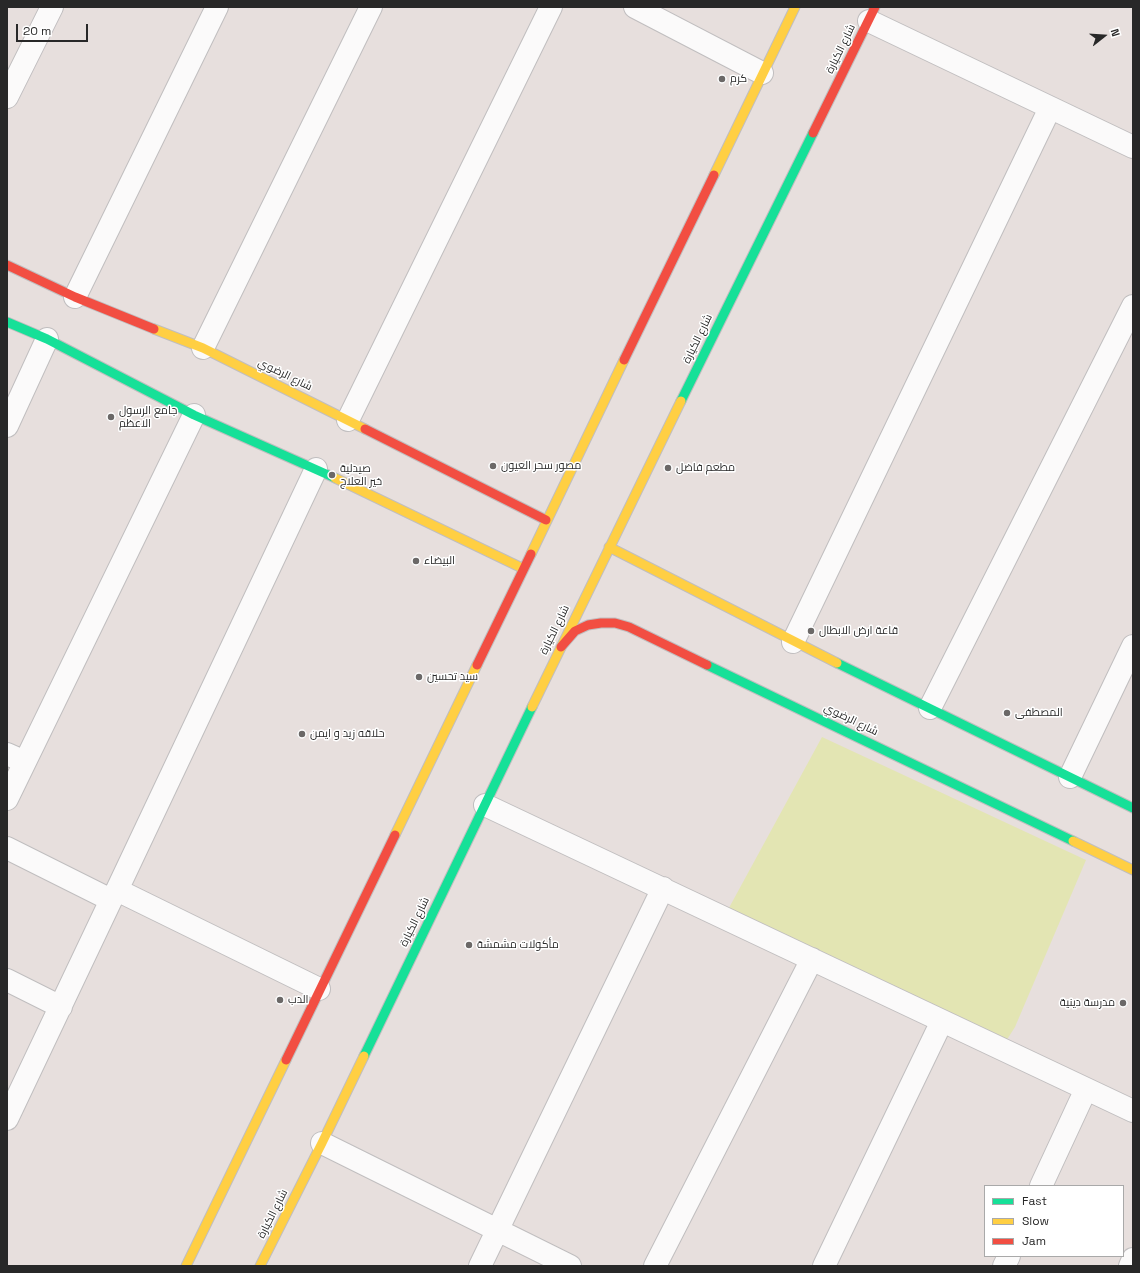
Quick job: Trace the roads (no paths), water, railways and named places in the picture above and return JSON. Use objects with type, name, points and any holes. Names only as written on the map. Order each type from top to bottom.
[{"type":"main road","points":[[186,1266],[522,568],[795,7]]},
{"type":"main road","name":"شارع الكيارة","points":[[260,1266],[322,1143],[609,547],[872,14]]},
{"type":"main road","name":"شارع الرضوي","points":[[7,265],[75,297],[203,348],[546,520]]},
{"type":"main road","points":[[7,322],[47,339],[194,414],[316,469],[522,568]]},
{"type":"main road","points":[[609,547],[793,642],[1133,808]]},
{"type":"main road","name":"شارع الرضوي","points":[[560,648],[575,631],[588,625],[615,623],[629,626],[1133,870]]},
{"type":"street","points":[[7,97],[52,7]]},
{"type":"street","points":[[75,297],[217,7]]},
{"type":"street","points":[[203,348],[371,7]]},
{"type":"street","points":[[348,420],[551,7]]},
{"type":"street","points":[[635,7],[762,73]]},
{"type":"street","points":[[872,14],[1050,108],[1133,147]]},
{"type":"street","points":[[793,642],[1050,108]]},
{"type":"street","points":[[930,708],[1133,306]]},
{"type":"street","points":[[7,426],[47,339]]},
{"type":"street","points":[[7,799],[16,758],[194,414]]},
{"type":"street","points":[[7,1119],[316,469]]},
{"type":"street","points":[[1070,777],[1133,646]]},
{"type":"street","points":[[485,805],[1133,1111]]},
{"type":"street","points":[[7,848],[114,895],[319,989]]},
{"type":"street","points":[[480,1266],[663,888]]},
{"type":"street","points":[[655,1266],[812,959]]},
{"type":"street","points":[[7,980],[60,1007]]},
{"type":"street","points":[[824,1266],[942,1021]]},
{"type":"street","points":[[1041,1185],[1086,1089]]},
{"type":"street","points":[[322,1143],[570,1266]]},
{"type":"street","points":[[1004,1266],[1008,1257]]},
{"type":"street","points":[[1130,1266],[1133,1259]]},
{"type":"place","name":"كرم","points":[[722,79]]},
{"type":"place","name":"جامع الرسول الاعظم","points":[[111,417]]},
{"type":"place","name":"مصور سحر العيون","points":[[493,466]]},
{"type":"place","name":"مطعم فاضل","points":[[668,468]]},
{"type":"place","name":"صيدلية خير العلاج","points":[[332,475]]},
{"type":"place","name":"البيضاء","points":[[416,561]]},
{"type":"place","name":"قاعة ارض الابطال","points":[[811,631]]},
{"type":"place","name":"سيد تحسين","points":[[419,677]]},
{"type":"place","name":"المصطفى","points":[[1007,713]]},
{"type":"place","name":"حلاقه زيد و ايمن","points":[[302,734]]},
{"type":"place","name":"مأكولات مشمشة","points":[[469,945]]},
{"type":"place","name":"الدب","points":[[280,1000]]},
{"type":"place","name":"مدرسة دينية","points":[[1123,1003]]}]
